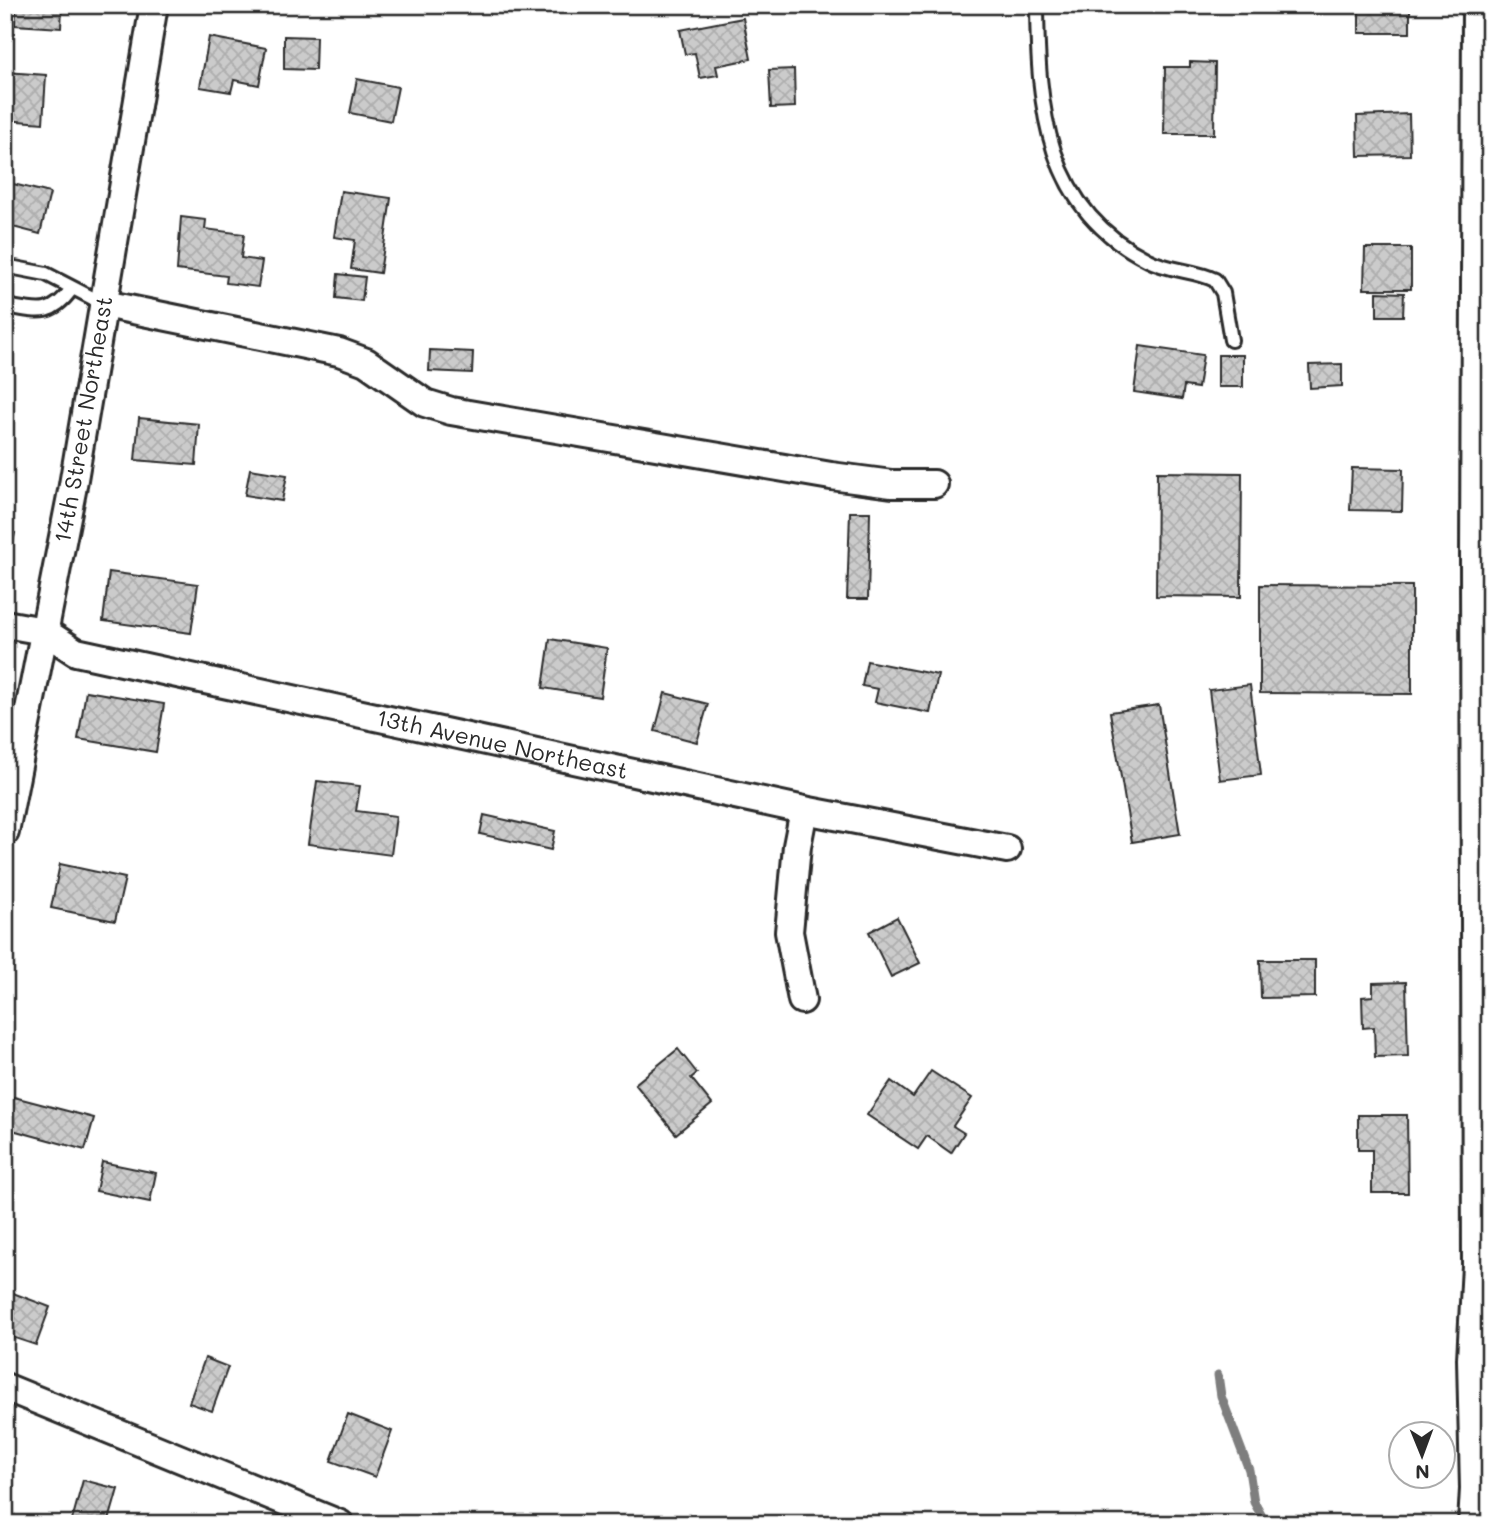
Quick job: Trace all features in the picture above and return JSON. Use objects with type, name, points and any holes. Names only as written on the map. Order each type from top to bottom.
[{"type":"street","name":"14th Street Northeast","points":[[5,832],[72,491],[154,5]]},
{"type":"street","points":[[1472,1524],[1482,1489],[1481,1334],[1476,1265],[1482,564],[1476,5]]},
{"type":"street","points":[[104,304],[339,352],[366,362],[425,403],[451,411],[831,476],[892,484],[934,484]]},
{"type":"street","name":"13th Avenue Northeast","points":[[5,624],[44,631],[76,652],[804,810],[1007,849]]},
{"type":"street","points":[[802,1000],[789,932],[797,846],[804,810]]},
{"type":"street","points":[[5,1387],[340,1524]]},
{"type":"lane","points":[[1037,5],[1038,80],[1048,136],[1058,165],[1088,212],[1109,237],[1150,262],[1215,280],[1223,293],[1231,340]]},
{"type":"lane","points":[[5,266],[46,274],[71,290],[104,304]]},
{"type":"lane","points":[[5,306],[41,312],[59,307],[71,290]]},
{"type":"building","points":[[16,5],[62,7],[61,28],[15,25]]},
{"type":"building","points":[[1359,5],[1410,5],[1410,33],[1359,33]]},
{"type":"building","points":[[743,18],[751,59],[716,66],[718,75],[700,78],[695,53],[685,54],[680,30]]},
{"type":"building","points":[[284,36],[316,37],[315,70],[284,69]]},
{"type":"building","points":[[209,37],[266,48],[259,85],[234,80],[231,92],[200,87]]},
{"type":"building","points":[[1190,62],[1215,63],[1214,134],[1164,134],[1165,67],[1190,67]]},
{"type":"building","points":[[794,69],[795,107],[771,108],[769,70]]},
{"type":"building","points":[[6,72],[46,75],[43,123],[5,120]]},
{"type":"building","points":[[357,79],[398,87],[391,121],[350,113]]},
{"type":"building","points":[[1409,114],[1410,155],[1358,156],[1357,116]]},
{"type":"building","points":[[5,182],[50,193],[40,234],[5,225]]},
{"type":"building","points":[[341,191],[391,198],[380,273],[351,269],[355,240],[334,237]]},
{"type":"building","points":[[181,217],[206,220],[205,229],[244,234],[241,258],[262,261],[258,287],[226,283],[227,276],[177,270]]},
{"type":"building","points":[[1365,248],[1411,248],[1411,289],[1364,289]]},
{"type":"building","points":[[338,274],[365,277],[362,301],[336,298]]},
{"type":"building","points":[[1377,292],[1404,293],[1403,316],[1377,316]]},
{"type":"building","points":[[5,333],[14,334],[10,384],[5,384]]},
{"type":"building","points":[[1140,346],[1203,355],[1198,388],[1184,386],[1182,399],[1134,392]]},
{"type":"building","points":[[430,350],[473,352],[472,373],[429,371]]},
{"type":"building","points":[[1218,355],[1243,355],[1243,387],[1218,387]]},
{"type":"building","points":[[1342,364],[1342,386],[1310,388],[1309,365]]},
{"type":"building","points":[[139,418],[199,424],[196,465],[135,460]]},
{"type":"building","points":[[1352,468],[1403,469],[1402,511],[1350,510]]},
{"type":"building","points":[[250,469],[287,475],[282,501],[245,495]]},
{"type":"building","points":[[1157,472],[1242,473],[1241,597],[1156,596]]},
{"type":"building","points":[[850,512],[870,512],[868,599],[847,599]]},
{"type":"building","points":[[5,531],[15,533],[5,580]]},
{"type":"building","points":[[109,572],[198,584],[191,633],[103,621]]},
{"type":"building","points":[[1260,585],[1412,586],[1412,694],[1260,693]]},
{"type":"building","points":[[550,639],[607,648],[600,697],[543,688]]},
{"type":"building","points":[[867,661],[938,675],[930,713],[875,702],[878,689],[862,686]]},
{"type":"building","points":[[1250,685],[1261,775],[1220,780],[1209,690]]},
{"type":"building","points":[[86,691],[164,704],[156,752],[78,739]]},
{"type":"building","points":[[665,693],[708,704],[697,742],[655,731]]},
{"type":"building","points":[[1159,705],[1180,834],[1132,842],[1110,712]]},
{"type":"building","points":[[317,781],[360,786],[356,811],[396,816],[391,855],[308,844]]},
{"type":"building","points":[[484,815],[555,831],[551,850],[480,834]]},
{"type":"building","points":[[60,864],[125,878],[115,921],[51,908]]},
{"type":"building","points":[[897,917],[920,963],[891,977],[869,932]]},
{"type":"building","points":[[1260,960],[1315,960],[1315,997],[1261,998]]},
{"type":"building","points":[[1406,982],[1408,1056],[1375,1057],[1374,1027],[1363,1028],[1362,997],[1373,996],[1373,983]]},
{"type":"building","points":[[678,1049],[697,1073],[691,1078],[712,1104],[676,1134],[635,1084]]},
{"type":"building","points":[[931,1071],[972,1098],[953,1126],[964,1133],[951,1153],[927,1136],[918,1149],[867,1115],[891,1081],[913,1097]]},
{"type":"building","points":[[14,1097],[94,1118],[85,1150],[5,1128]]},
{"type":"building","points":[[1358,1115],[1407,1115],[1408,1193],[1372,1193],[1372,1150],[1358,1150]]},
{"type":"building","points":[[102,1162],[156,1173],[150,1202],[96,1191]]},
{"type":"building","points":[[5,1290],[50,1307],[36,1345],[9,1336],[5,1345]]},
{"type":"building","points":[[205,1358],[228,1367],[212,1411],[189,1403]]},
{"type":"building","points":[[348,1414],[392,1431],[375,1477],[331,1461]]},
{"type":"building","points":[[83,1480],[118,1489],[108,1524],[71,1524]]},
{"type":"waterway","points":[[1218,1375],[1221,1396],[1249,1470],[1254,1502],[1266,1524]]}]
